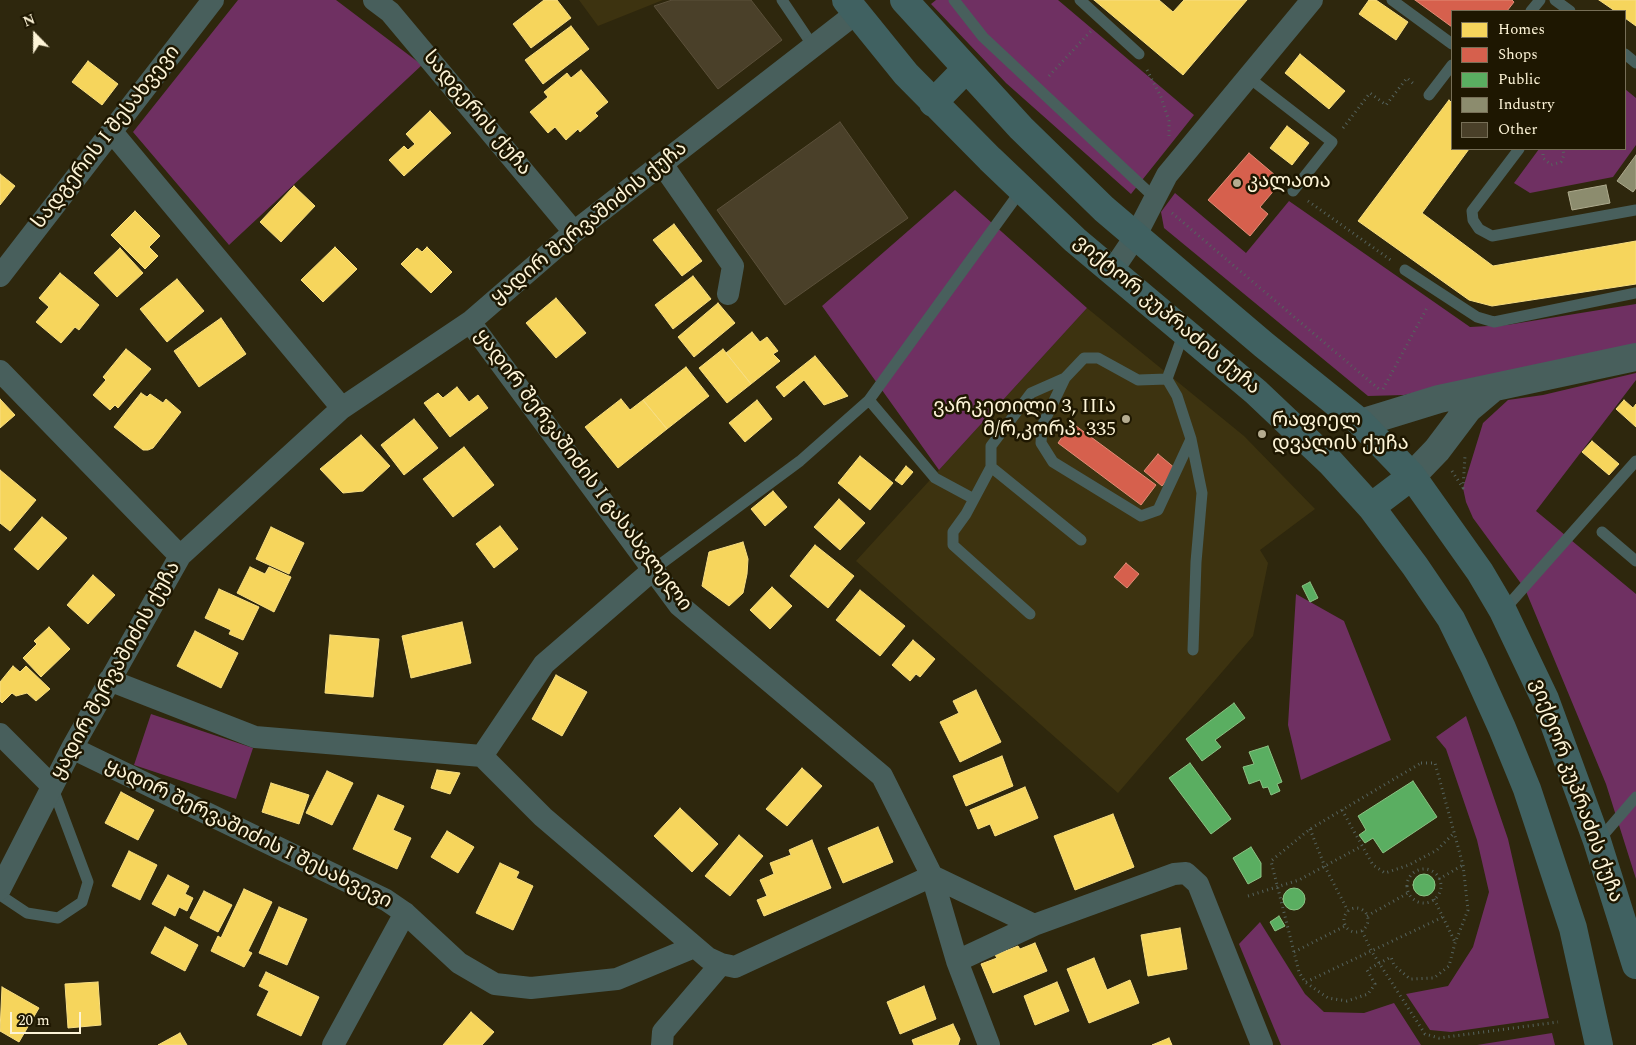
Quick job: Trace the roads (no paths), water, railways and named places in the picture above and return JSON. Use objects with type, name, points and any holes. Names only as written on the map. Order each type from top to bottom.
[{"type":"main road","name":"ვიქტორ კუპრაძის ქუჩა","points":[[906,1],[966,69],[1022,128],[1135,237],[1361,423],[1412,476],[1456,536],[1503,611],[1544,699],[1597,841],[1636,965]]},
{"type":"main road","name":"ვიქტორ კუპრაძის ქუჩა","points":[[850,7],[933,103],[1022,190],[1112,271],[1256,392],[1331,463],[1372,507],[1416,566],[1451,619],[1502,728],[1546,844],[1573,928],[1599,1045]]},
{"type":"main road","points":[[933,103],[966,69]]},
{"type":"main road","points":[[1372,507],[1412,476]]},
{"type":"street","name":"სადგერის I შესახვევი","points":[[0,276],[214,0]]},
{"type":"street","name":"სადგერის ქუჩა","points":[[374,0],[396,19],[574,232]]},
{"type":"street","points":[[1112,271],[1135,237],[1167,175],[1312,0]]},
{"type":"street","name":"ყადირ შერვაშიძის ქუჩა","points":[[0,889],[72,748],[180,556],[342,408],[470,322],[574,232],[813,46],[850,7]]},
{"type":"street","points":[[112,132],[342,408]]},
{"type":"street","points":[[662,164],[733,266],[728,294]]},
{"type":"street","name":"ყადირ შერვაშიძის I გასასვლელი","points":[[470,322],[679,605],[882,776],[932,876]]},
{"type":"street","points":[[1361,423],[1439,399],[1636,357]]},
{"type":"street","points":[[0,371],[180,556]]},
{"type":"street","points":[[1412,476],[1437,450],[1468,409],[1495,387]]},
{"type":"street","points":[[482,756],[544,664],[654,569]]},
{"type":"street","points":[[109,680],[256,737],[482,756],[543,817],[694,947],[708,958],[720,964],[734,967],[932,876]]},
{"type":"street","points":[[0,734],[52,786]]},
{"type":"street","name":"ყადირ შერვაშიძის I შესახვევი","points":[[72,748],[386,900],[405,913],[459,963],[495,984],[531,988],[617,979],[694,947]]},
{"type":"street","points":[[957,961],[1034,925],[1174,874],[1186,873],[1198,884],[1262,1045]]},
{"type":"street","points":[[932,876],[1034,925]]},
{"type":"street","points":[[932,876],[957,961],[989,1045]]},
{"type":"street","points":[[332,1045],[405,913]]},
{"type":"street","points":[[662,1045],[663,1032],[720,964]]},
{"type":"lane","points":[[782,0],[813,46]]},
{"type":"lane","points":[[954,0],[983,37],[1156,199]]},
{"type":"lane","points":[[1080,0],[1139,54]]},
{"type":"lane","points":[[1392,0],[1451,43]]},
{"type":"lane","points":[[1532,10],[1540,0]]},
{"type":"lane","points":[[1555,0],[1569,10]]},
{"type":"lane","points":[[1626,55],[1636,63]]},
{"type":"lane","points":[[1429,95],[1451,66]]},
{"type":"lane","points":[[1248,77],[1332,142],[1293,191]]},
{"type":"lane","points":[[1518,150],[1472,212],[1473,220],[1479,229],[1492,236],[1636,210]]},
{"type":"lane","points":[[654,569],[800,461],[869,400],[1022,190]]},
{"type":"lane","points":[[1405,270],[1478,316],[1494,322],[1636,293]]},
{"type":"lane","points":[[1167,379],[1184,332]]},
{"type":"lane","points":[[1167,379],[1138,380],[1098,358],[1084,358],[1065,378],[1042,426],[1041,443],[1053,462],[1141,516],[1158,510],[1191,439]]},
{"type":"lane","points":[[1030,614],[953,545],[953,532],[991,467],[990,446],[1031,393],[1065,378]]},
{"type":"lane","points":[[1167,379],[1177,396],[1191,439],[1202,493],[1196,562],[1193,650]]},
{"type":"lane","points":[[869,400],[935,478],[974,499]]},
{"type":"lane","points":[[1503,611],[1636,461]]},
{"type":"lane","points":[[991,467],[1082,540]]},
{"type":"lane","points":[[1602,532],[1636,561]]},
{"type":"lane","points":[[0,895],[27,913],[58,918],[82,902],[88,882],[52,786]]},
{"type":"lane","points":[[1597,841],[1636,797]]},
{"type":"place","name":"კალათა","points":[[1237,183]]},
{"type":"place","name":"ვარკეთილი 3, IIIა მ/რ,კორპ. 335","points":[[1126,419]]},
{"type":"place","name":"რაფიელ დვალის ქუჩა","points":[[1262,434]]}]
